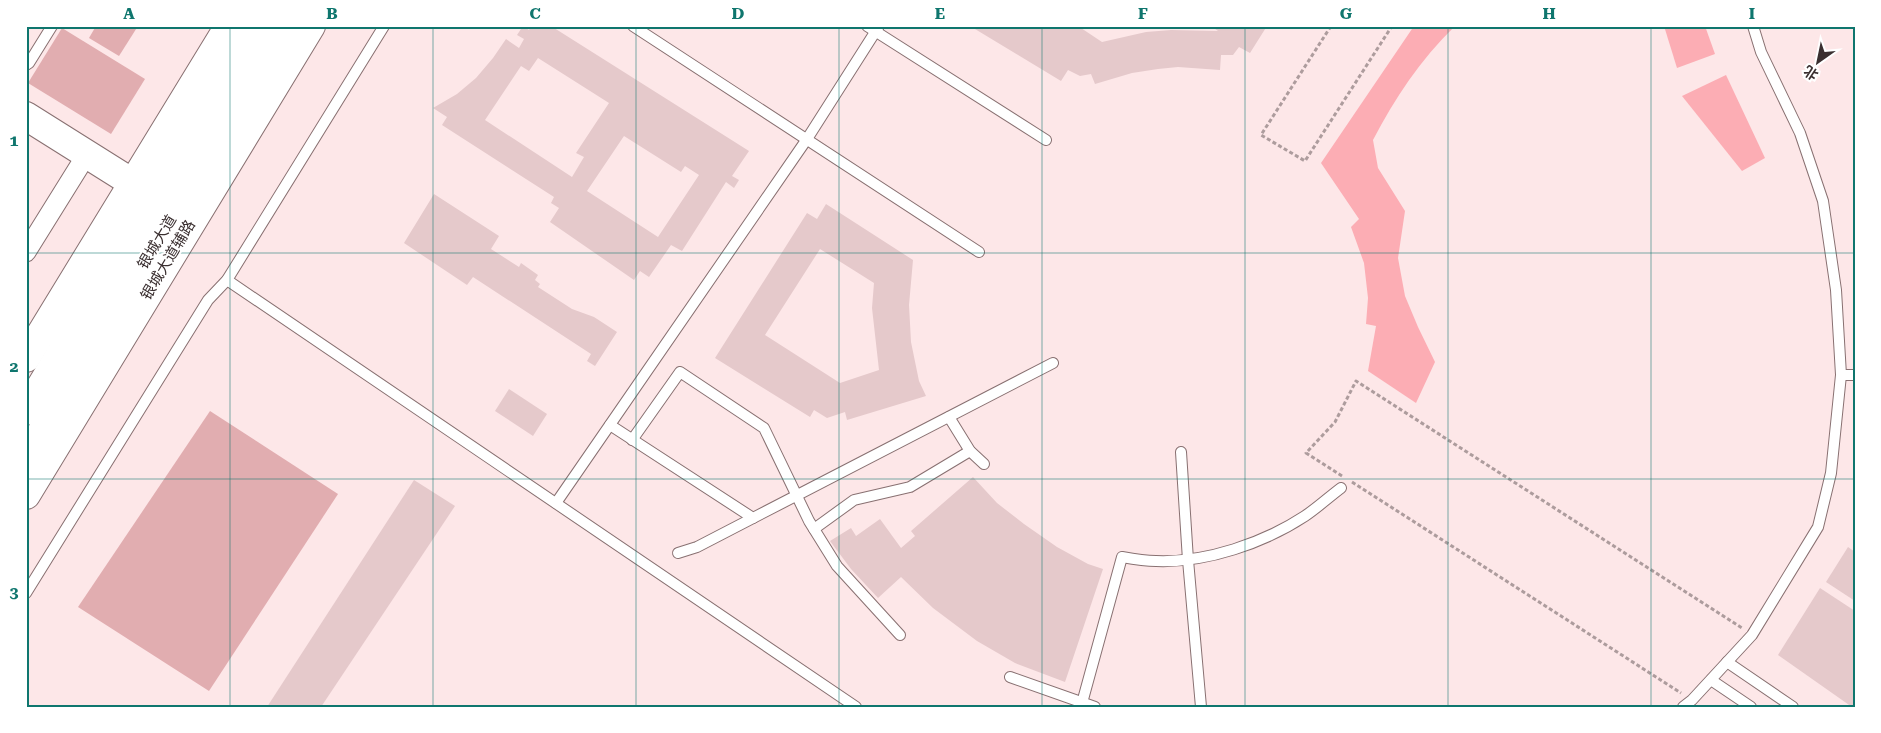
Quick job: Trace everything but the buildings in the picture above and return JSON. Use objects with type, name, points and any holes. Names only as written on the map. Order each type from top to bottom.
[{"type":"street","points":[[26,358],[229,26]]},
{"type":"street","name":"银城大道","points":[[26,458],[166,204],[258,26]]},
{"type":"street","name":"银城大道","points":[[26,411],[286,26]]},
{"type":"street","name":"银城大道辅路","points":[[26,494],[311,26]]},
{"type":"street","points":[[26,116],[166,204]]},
{"type":"street","points":[[26,252],[87,154]]},
{"type":"lane","points":[[26,65],[52,26]]},
{"type":"lane","points":[[26,593],[208,300],[228,280],[384,26]]},
{"type":"lane","points":[[633,26],[979,252]]},
{"type":"lane","points":[[1687,704],[1752,635],[1818,528],[1831,473],[1841,375],[1836,290],[1823,201],[1800,133],[1761,52],[1753,26]]},
{"type":"lane","points":[[556,503],[807,139],[874,28],[1046,140]]},
{"type":"lane","points":[[228,280],[856,707]]},
{"type":"lane","points":[[678,553],[697,547],[1053,363]]},
{"type":"lane","points":[[632,440],[680,372],[764,428],[796,496],[837,566],[900,635]]},
{"type":"lane","points":[[1841,375],[1855,375]]},
{"type":"lane","points":[[949,417],[970,451],[984,464]]},
{"type":"lane","points":[[610,426],[753,518]]},
{"type":"lane","points":[[814,529],[854,500],[910,487],[970,451]]},
{"type":"lane","points":[[1181,452],[1188,560],[1202,707]]},
{"type":"lane","points":[[1082,703],[1122,557],[1156,562],[1188,560],[1232,550],[1273,535],[1306,516],[1341,488]]},
{"type":"lane","points":[[1727,662],[1793,707]]},
{"type":"lane","points":[[1010,678],[1095,707]]},
{"type":"lane","points":[[1711,680],[1751,707]]},
{"type":"path","points":[[1331,26],[1261,135],[1305,161],[1392,26]]},
{"type":"path","points":[[1687,704],[1306,453],[1335,422],[1356,381],[1752,635]]},
{"type":"shaded area","points":[[96,26],[138,26],[119,56],[89,38]]},
{"type":"shaded area","points":[[1414,26],[1455,26],[1419,66],[1390,109],[1373,140],[1378,168],[1405,211],[1398,258],[1405,296],[1435,362],[1416,403],[1368,371],[1376,326],[1366,324],[1368,298],[1364,263],[1351,227],[1359,219],[1321,163]]},
{"type":"shaded area","points":[[1664,26],[1705,26],[1715,54],[1677,68]]},
{"type":"shaded area","points":[[62,28],[145,79],[111,134],[28,83]]},
{"type":"shaded area","points":[[1726,75],[1765,158],[1742,171],[1682,96]]},
{"type":"shaded area","points":[[210,411],[338,494],[209,691],[78,607]]}]
